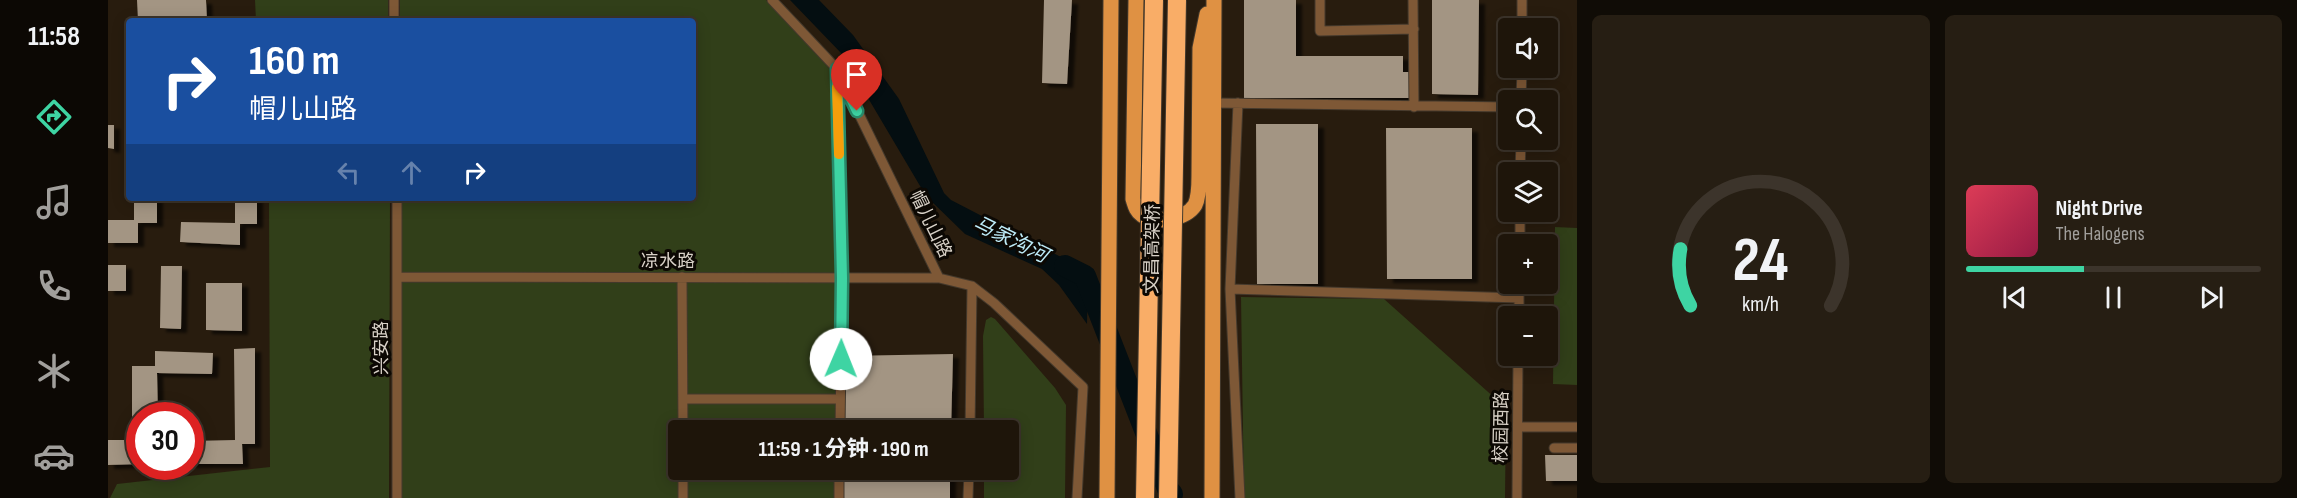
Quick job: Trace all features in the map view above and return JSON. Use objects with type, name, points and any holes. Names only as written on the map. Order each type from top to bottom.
[{"type":"highway","name":"文昌高架桥","points":[[1145,498],[1154,0]]},
{"type":"highway","name":"文昌高架桥","points":[[1168,498],[1177,0]]},
{"type":"main road","points":[[1107,498],[1112,0]]},
{"type":"main road","points":[[1136,0],[1135,208],[1142,216],[1149,218],[1175,218],[1190,211],[1195,204],[1199,176],[1200,48],[1212,0]]},
{"type":"main road","points":[[1212,0],[1212,498]]},
{"type":"street","points":[[394,0],[394,18]]},
{"type":"street","name":"帽儿山路","points":[[772,0],[837,69],[939,278],[972,286],[994,303],[1083,387],[1077,498]]},
{"type":"street","points":[[1320,0],[1320,31],[1414,29]]},
{"type":"street","points":[[1413,0],[1414,107]]},
{"type":"street","points":[[1522,0],[1522,18]]},
{"type":"street","points":[[837,69],[842,278],[840,420]]},
{"type":"street","points":[[1213,103],[1498,107]]},
{"type":"street","points":[[1238,103],[1230,289],[1240,498]]},
{"type":"street","name":"兴安路","points":[[397,201],[397,498]]},
{"type":"street","name":"凉水路","points":[[398,277],[939,278]]},
{"type":"street","points":[[682,277],[683,420]]},
{"type":"street","points":[[970,420],[972,286]]},
{"type":"street","points":[[1230,289],[1519,298]]},
{"type":"street","points":[[1519,294],[1519,306]]},
{"type":"street","name":"校园西路","points":[[1517,498],[1518,366]]},
{"type":"street","points":[[683,399],[840,399]]},
{"type":"street","points":[[1518,427],[1577,427]]},
{"type":"street","points":[[1554,448],[1577,448]]},
{"type":"street","points":[[683,480],[683,498]]},
{"type":"street","points":[[839,480],[839,498]]},
{"type":"street","points":[[968,498],[969,480]]},
{"type":"green space","points":[[255,0],[388,0],[388,18],[256,18]]},
{"type":"green space","points":[[400,0],[766,0],[832,71],[838,273],[401,273],[401,201],[696,201],[696,18],[400,18]]},
{"type":"green space","points":[[269,201],[390,201],[389,498],[110,498],[117,484],[153,480],[204,480],[204,474],[270,467]]},
{"type":"green space","points":[[1555,227],[1577,228],[1577,385],[1553,384],[1553,366],[1558,366],[1558,306],[1554,306],[1554,294],[1558,294],[1558,234],[1555,234]]},
{"type":"green space","points":[[402,282],[836,282],[835,420],[668,420],[668,480],[835,480],[834,498],[401,498]]},
{"type":"green space","points":[[1241,297],[1384,299],[1506,408],[1505,498],[1244,498]]},
{"type":"green space","points":[[991,317],[995,319],[1055,388],[1066,405],[1065,498],[984,498],[984,480],[1019,480],[1019,420],[984,420],[983,336],[986,320]]},
{"type":"water","points":[[790,0],[819,0],[853,35],[899,99],[944,193],[951,200],[1088,271],[1087,324],[1059,285],[1042,269],[965,234],[926,196],[842,54]]},
{"type":"building","points":[[137,0],[206,0],[207,18],[138,18]]},
{"type":"building","points":[[1044,0],[1072,0],[1067,84],[1042,83]]},
{"type":"building","points":[[1244,0],[1296,0],[1296,56],[1403,56],[1403,72],[1411,72],[1411,98],[1244,98]]},
{"type":"building","points":[[1432,0],[1479,0],[1478,95],[1432,94]]},
{"type":"building","points":[[1256,124],[1318,124],[1318,284],[1257,284]]},
{"type":"building","points":[[108,125],[114,125],[114,149],[108,148]]},
{"type":"building","points":[[1386,128],[1472,128],[1472,279],[1387,279]]},
{"type":"building","points":[[134,201],[157,201],[157,223],[138,223],[138,243],[108,243],[108,220],[134,220]]},
{"type":"building","points":[[235,201],[257,201],[257,224],[240,224],[240,245],[180,242],[181,222],[235,223]]},
{"type":"building","points":[[108,265],[126,265],[126,291],[108,291]]},
{"type":"building","points":[[161,266],[182,266],[181,329],[160,328]]},
{"type":"building","points":[[206,283],[242,283],[242,331],[206,330]]},
{"type":"building","points":[[255,348],[255,444],[242,444],[243,464],[204,464],[204,441],[235,440],[234,349]]},
{"type":"building","points":[[155,351],[213,353],[212,374],[157,373],[158,402],[132,402],[132,366],[155,366]]},
{"type":"building","points":[[953,354],[951,420],[843,420],[844,356]]},
{"type":"building","points":[[108,440],[126,440],[126,464],[108,465]]},
{"type":"building","points":[[1545,455],[1577,455],[1577,481],[1546,481]]},
{"type":"building","points":[[842,480],[950,480],[950,498],[842,498]]},
{"type":"waterway","name":"马家沟河","points":[[1065,266],[1085,276],[1168,489],[1172,494]]},
{"type":"slow traffic","points":[[837,87],[839,154]]},
{"type":"route","points":[[841,359],[842,278],[837,69],[857,111]]}]
